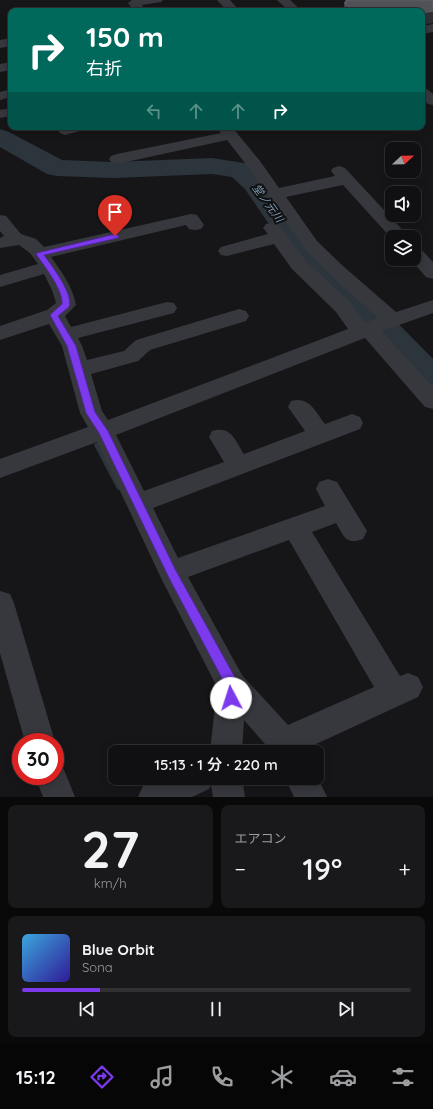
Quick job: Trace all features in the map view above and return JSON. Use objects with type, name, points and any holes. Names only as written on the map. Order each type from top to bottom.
[{"type":"street","points":[[138,8],[134,3],[157,0]]},
{"type":"street","points":[[223,0],[231,8]]},
{"type":"street","points":[[283,0],[292,8]]},
{"type":"street","points":[[425,94],[433,101]]},
{"type":"street","points":[[117,159],[228,131],[311,245],[377,326],[433,401]]},
{"type":"street","points":[[275,194],[342,175],[393,230]]},
{"type":"street","points":[[0,281],[44,261],[191,219],[195,226]]},
{"type":"street","points":[[0,220],[8,241],[24,240],[31,243],[54,275],[67,300],[66,305],[54,315],[0,333]]},
{"type":"street","points":[[227,251],[275,233],[300,265],[312,287],[343,307],[377,326]]},
{"type":"street","points":[[421,260],[433,273]]},
{"type":"street","points":[[0,469],[433,306]]},
{"type":"street","points":[[65,335],[167,308]]},
{"type":"street","points":[[54,315],[72,346],[91,413],[103,431],[137,504],[232,685],[276,733],[282,745]]},
{"type":"street","points":[[78,370],[131,356],[143,346],[239,316]]},
{"type":"street","points":[[299,407],[320,435]]},
{"type":"street","points":[[137,504],[352,423]]},
{"type":"street","points":[[220,437],[239,466]]},
{"type":"street","points":[[172,572],[295,527],[347,521],[328,489]]},
{"type":"street","points":[[290,745],[401,691],[295,527]]},
{"type":"street","points":[[0,603],[37,733]]},
{"type":"street","points":[[227,745],[232,685]]},
{"type":"street","points":[[54,785],[59,797]]},
{"type":"street","points":[[154,797],[182,785]]},
{"type":"street","points":[[227,785],[229,797]]},
{"type":"street","points":[[304,785],[311,797]]},
{"type":"building","points":[[433,0],[433,11],[425,12],[425,8],[351,8],[344,3],[347,3],[345,1]]},
{"type":"waterway","name":"堂ノ元川","points":[[0,137],[57,168],[113,170],[212,166],[240,170],[255,183],[301,249],[371,316],[433,381]]},
{"type":"waterway","points":[[97,445],[119,487]]},
{"type":"route","points":[[115,236],[39,254],[54,275],[67,300],[66,305],[62,310],[54,315],[72,346],[91,413],[103,431],[137,504],[232,685],[231,698]]}]
